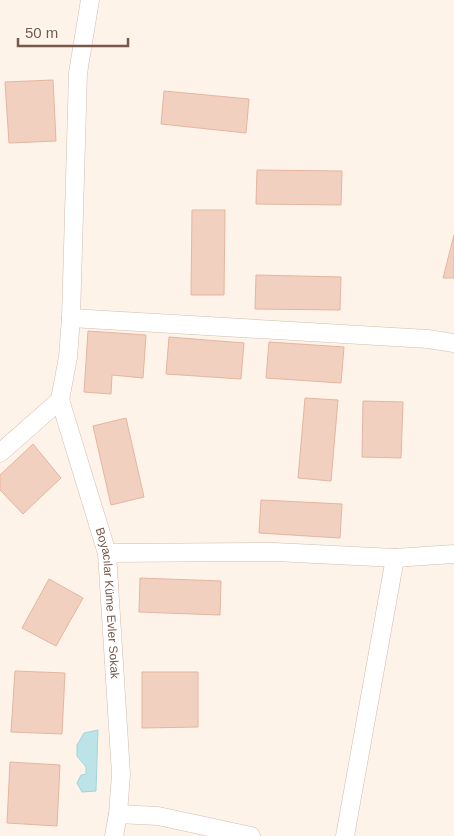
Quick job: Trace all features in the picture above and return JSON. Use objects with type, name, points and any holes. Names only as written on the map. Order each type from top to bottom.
[{"type":"street","points":[[0,453],[60,400],[68,356],[71,318],[78,73],[90,0]]},
{"type":"street","points":[[71,318],[428,339],[454,343]]},
{"type":"street","name":"Boyacılar Küme Evler Sokak","points":[[60,400],[107,553],[121,774],[118,814],[114,836]]},
{"type":"street","points":[[107,553],[275,552],[395,558],[454,554]]},
{"type":"street","points":[[345,836],[395,558]]},
{"type":"street","points":[[118,814],[158,816],[251,836]]},
{"type":"water","points":[[98,730],[96,791],[82,792],[77,783],[81,775],[86,774],[86,767],[77,756],[77,745],[84,733]]},
{"type":"building","points":[[53,80],[56,141],[9,143],[5,82]]},
{"type":"building","points":[[164,91],[249,99],[246,133],[161,124]]},
{"type":"building","points":[[257,170],[342,171],[341,205],[256,204]]},
{"type":"building","points":[[192,210],[225,210],[224,295],[191,295]]},
{"type":"building","points":[[454,235],[454,278],[443,278]]},
{"type":"building","points":[[256,275],[341,277],[340,310],[255,309]]},
{"type":"building","points":[[88,331],[146,335],[143,378],[112,375],[111,394],[84,392]]},
{"type":"building","points":[[169,337],[244,343],[241,379],[166,374]]},
{"type":"building","points":[[269,342],[344,347],[341,383],[266,378]]},
{"type":"building","points":[[305,398],[338,400],[331,481],[298,478]]},
{"type":"building","points":[[363,401],[403,402],[401,458],[362,457]]},
{"type":"building","points":[[126,418],[144,497],[111,505],[93,426]]},
{"type":"building","points":[[33,444],[61,478],[23,514],[0,490],[0,475]]},
{"type":"building","points":[[261,500],[342,504],[340,538],[259,533]]},
{"type":"building","points":[[140,578],[221,581],[220,615],[139,612]]},
{"type":"building","points":[[49,579],[83,598],[56,646],[22,628]]},
{"type":"building","points":[[15,671],[65,673],[62,734],[11,732]]},
{"type":"building","points":[[142,672],[198,672],[198,727],[142,728]]},
{"type":"building","points":[[10,762],[60,765],[57,826],[7,823]]}]
